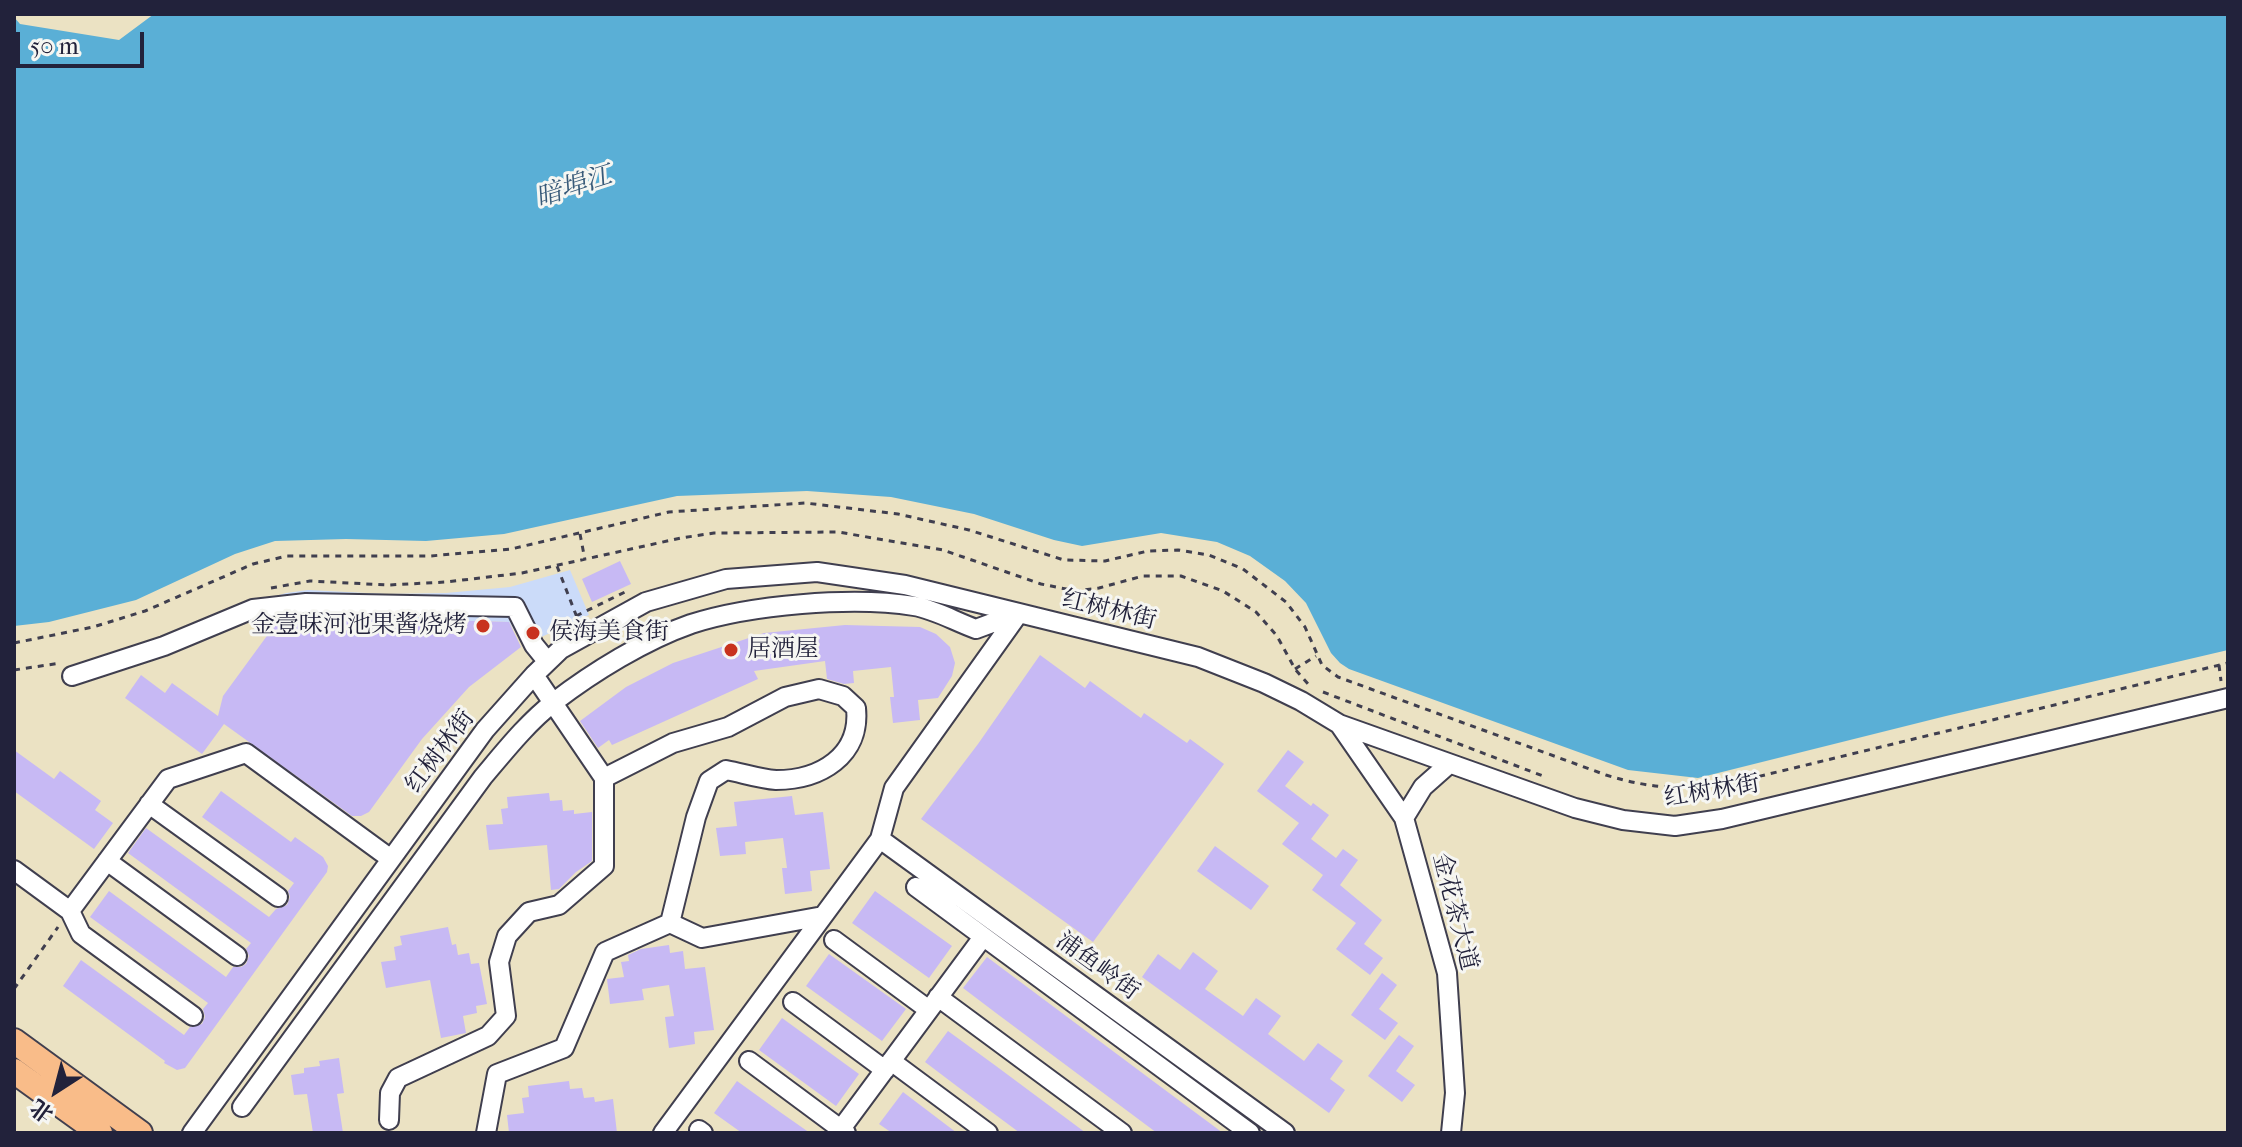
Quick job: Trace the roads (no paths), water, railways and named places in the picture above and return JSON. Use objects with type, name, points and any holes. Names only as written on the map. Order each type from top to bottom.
[{"type":"main road","points":[[14,1041],[140,1133]]},
{"type":"main road","points":[[14,1071],[100,1133]]},
{"type":"street","name":"红树林街","points":[[192,1133],[485,730],[540,668],[584,635],[646,602],[726,579],[817,572],[905,585],[1198,657],[1276,689],[1339,724],[1449,764],[1575,808],[1623,820],[1675,826],[1722,819],[2224,690]]},
{"type":"street","points":[[242,1107],[483,777],[553,703],[621,657],[691,624],[761,609],[835,602],[915,606],[976,629],[1019,613]]},
{"type":"street","points":[[72,676],[164,646],[253,609],[306,603],[515,607],[534,645],[553,703],[604,778],[604,866],[559,905],[529,912],[507,936],[499,962],[506,1016],[488,1036],[398,1078],[390,1093],[389,1120]]},
{"type":"street","points":[[663,1133],[880,839],[894,788],[1019,613]]},
{"type":"street","points":[[604,778],[673,743],[728,727],[785,697],[819,689],[843,696],[856,708],[858,723],[851,743],[836,763],[809,776],[774,780],[726,770],[709,781],[696,817],[670,923]]},
{"type":"street","name":"金花茶大道","points":[[1339,724],[1404,818],[1447,973],[1455,1093],[1451,1133]]},
{"type":"street","points":[[70,911],[168,779],[246,753],[391,859]]},
{"type":"street","points":[[1404,818],[1423,787],[1449,764]]},
{"type":"street","points":[[149,804],[278,897]]},
{"type":"street","name":"浦鱼岭街","points":[[880,839],[1285,1133]]},
{"type":"street","points":[[107,861],[237,956]]},
{"type":"street","points":[[14,870],[70,911],[81,934],[193,1016]]},
{"type":"street","points":[[916,887],[1250,1133]]},
{"type":"street","points":[[486,1133],[497,1074],[564,1048],[605,952],[670,923],[702,938],[823,916]]},
{"type":"street","points":[[749,1061],[842,1132],[983,937]]},
{"type":"street","points":[[834,940],[1122,1133]]},
{"type":"street","points":[[793,1002],[988,1133]]},
{"type":"water","name":"暗埠江","points":[[154,14],[2228,14],[2228,650],[1698,778],[1628,770],[1349,669],[1331,653],[1306,603],[1285,581],[1250,556],[1217,542],[1161,533],[1082,546],[974,514],[891,497],[807,491],[677,496],[504,534],[426,541],[275,541],[235,554],[136,600],[49,622],[14,626],[14,17],[20,24],[119,40]]},
{"type":"place","name":"金壹味河池果酱烧烤","points":[[483,626]]},
{"type":"place","name":"侯海美食街","points":[[533,633]]},
{"type":"place","name":"居酒屋","points":[[731,650]]}]
